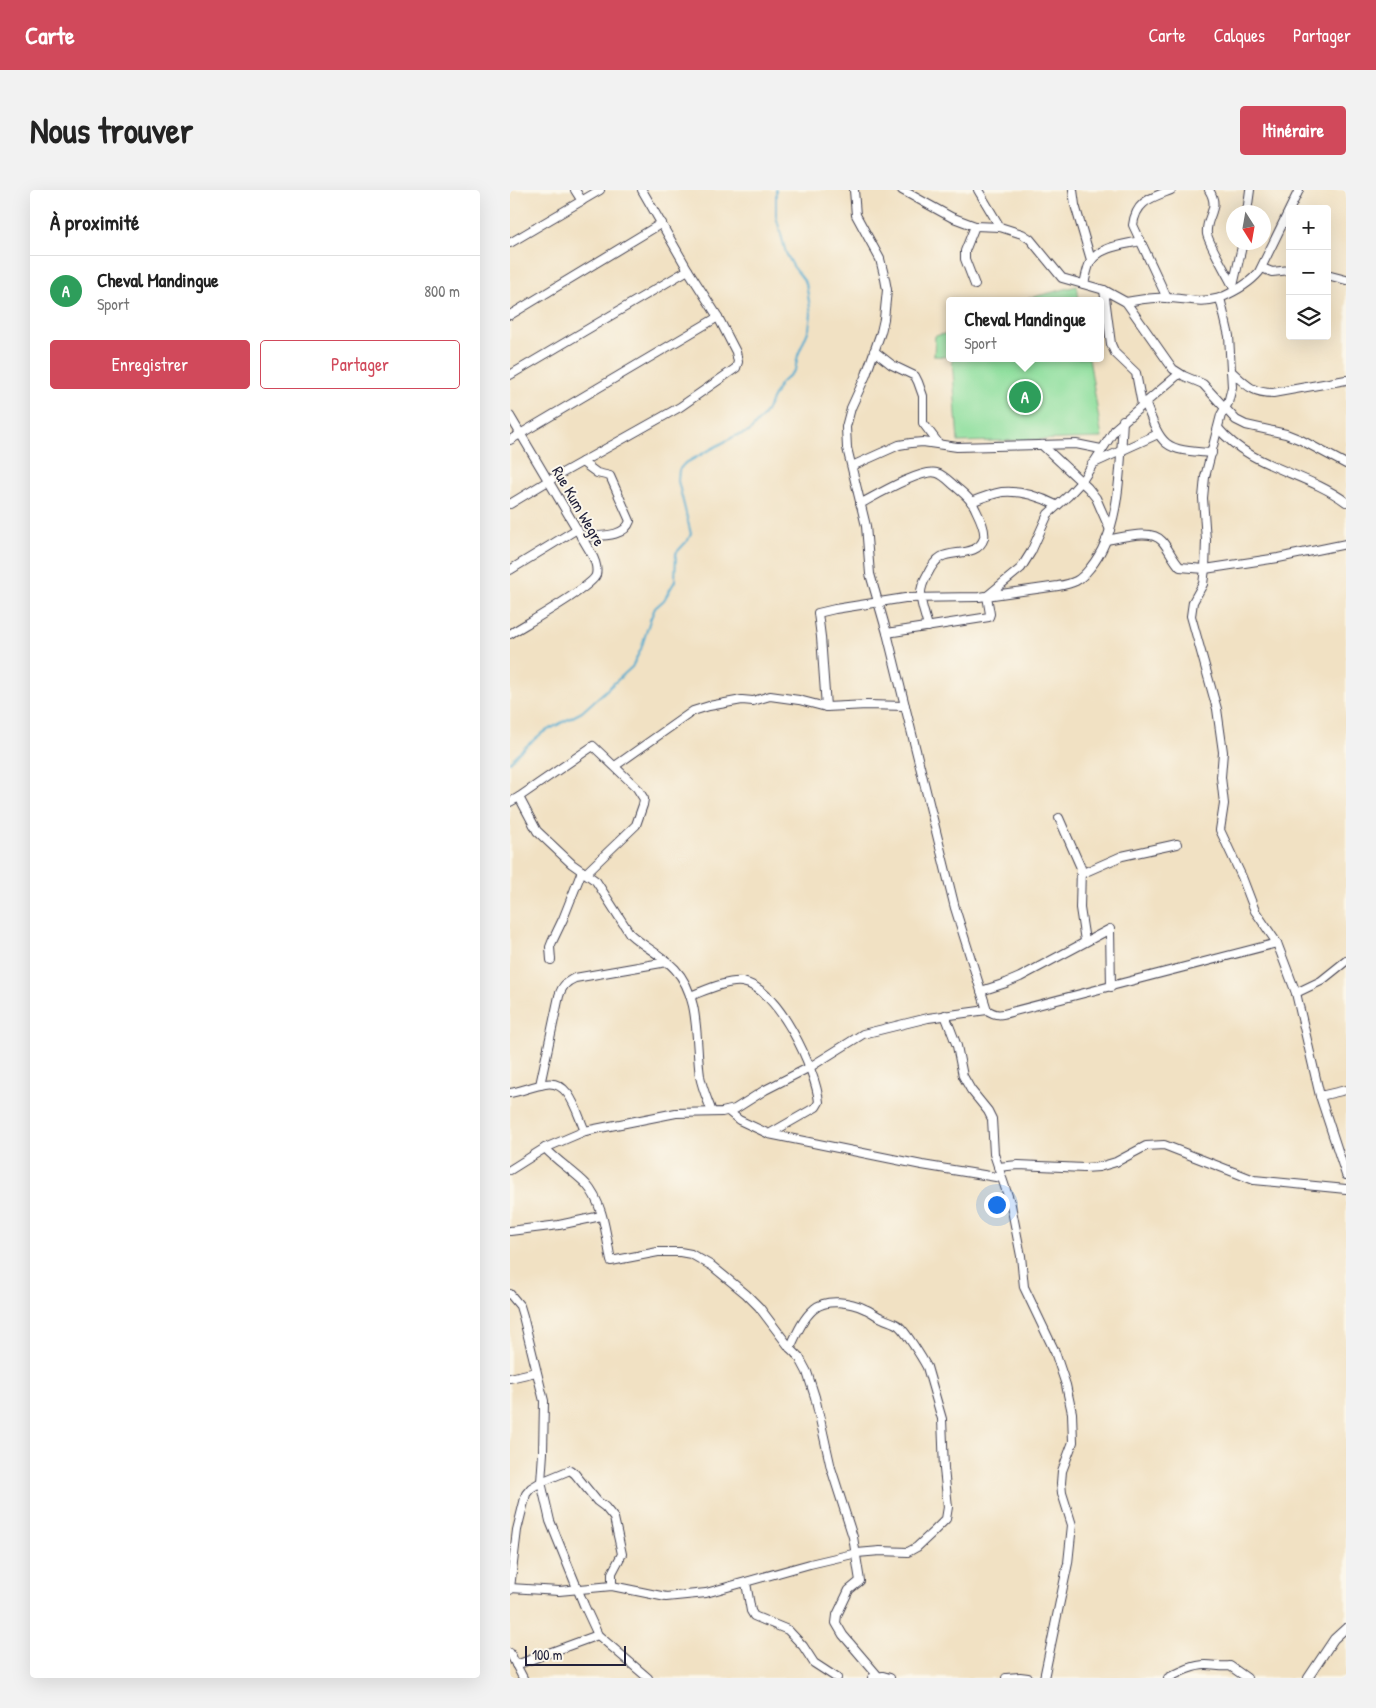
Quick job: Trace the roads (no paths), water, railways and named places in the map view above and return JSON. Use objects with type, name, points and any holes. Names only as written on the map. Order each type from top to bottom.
[{"type":"street","points":[[575,190],[582,200]]},
{"type":"street","points":[[510,243],[600,190]]},
{"type":"street","points":[[510,504],[548,480],[680,407],[736,368],[738,362],[736,352],[718,317],[688,270],[642,190]]},
{"type":"street","points":[[854,190],[856,215],[880,259],[887,290],[884,319],[866,375],[851,408],[846,427],[846,448],[852,466],[867,535],[870,574],[887,633],[955,908],[987,1010],[999,1015],[1277,943]]},
{"type":"street","points":[[902,190],[951,217],[975,226],[1000,227],[1022,234],[1030,239],[1062,278],[1104,290],[1126,302],[1166,360],[1179,374],[1203,384],[1236,420],[1246,425],[1286,434],[1346,464]]},
{"type":"street","points":[[978,190],[1000,227]]},
{"type":"street","points":[[1073,190],[1075,205],[1091,260],[1084,284]]},
{"type":"street","points":[[1167,298],[1132,225],[1137,210],[1143,202],[1171,190]]},
{"type":"street","points":[[1209,190],[1214,204],[1207,236],[1232,290]]},
{"type":"street","points":[[1249,205],[1250,190]]},
{"type":"street","points":[[1126,302],[1167,298],[1198,302],[1220,298],[1254,278],[1262,268],[1299,190]]},
{"type":"street","points":[[510,314],[662,223]]},
{"type":"street","points":[[975,226],[965,251],[965,259],[975,285]]},
{"type":"street","points":[[1091,260],[1109,248],[1140,241]]},
{"type":"street","points":[[1232,290],[1241,250]]},
{"type":"street","points":[[1262,268],[1272,272],[1286,270]]},
{"type":"street","points":[[510,375],[688,270]]},
{"type":"street","points":[[1331,276],[1346,280]]},
{"type":"street","points":[[1104,290],[1111,344],[1115,353],[1136,373],[1144,403],[1158,434],[1167,444],[1177,449],[1212,453]]},
{"type":"street","points":[[1220,298],[1229,336],[1231,393],[1218,428],[1204,485],[1205,569],[1202,584],[1193,602],[1191,616],[1216,709],[1222,752],[1221,777],[1224,804],[1220,830],[1256,910],[1277,943],[1296,993],[1320,1096],[1346,1175]]},
{"type":"street","points":[[510,440],[718,317]]},
{"type":"street","points":[[874,351],[886,361],[914,376],[923,396],[923,423],[939,444]]},
{"type":"street","points":[[1230,371],[1250,388],[1262,393],[1346,380]]},
{"type":"street","points":[[987,596],[1020,568],[1031,552],[1048,514],[1082,481],[1101,449],[1123,420],[1179,374]]},
{"type":"street","name":"Rue Kum Wegre","points":[[510,416],[595,562],[596,574],[589,583],[564,601],[510,634]]},
{"type":"street","points":[[826,707],[818,613],[921,597],[959,598],[987,596],[1058,586],[1077,580],[1094,563],[1110,530],[1116,507],[1123,420]]},
{"type":"street","points":[[1218,428],[1225,436],[1252,456],[1328,489],[1346,502]]},
{"type":"street","points":[[1092,464],[1158,434]]},
{"type":"street","points":[[852,466],[899,445],[923,442],[957,447],[1076,444],[1101,449]]},
{"type":"street","points":[[1042,445],[1082,481],[1096,498],[1110,530]]},
{"type":"street","points":[[581,537],[614,534],[622,531],[630,521],[610,476],[594,471],[582,462]]},
{"type":"street","points":[[860,504],[902,483],[935,472],[955,486],[971,502],[983,529],[983,541],[968,551],[942,557],[935,562],[924,579],[921,597],[928,626]]},
{"type":"street","points":[[971,502],[1008,492],[1032,495],[1056,505]]},
{"type":"street","points":[[510,570],[577,529]]},
{"type":"street","points":[[1106,540],[1145,534],[1154,535],[1161,539],[1180,567],[1205,569],[1278,558],[1346,544]]},
{"type":"street","points":[[887,633],[987,618],[990,614],[987,596]]},
{"type":"street","points":[[615,766],[678,720],[701,708],[738,701],[752,701],[770,696],[826,707],[905,706]]},
{"type":"street","points":[[510,802],[593,746],[642,795],[643,805],[636,826],[584,872],[550,947],[551,960]]},
{"type":"street","points":[[520,797],[538,832],[572,864],[596,881],[630,934],[668,962],[680,976],[690,996],[696,1028],[701,1079],[712,1112]]},
{"type":"street","points":[[1059,818],[1078,862],[1081,874],[1080,908],[1085,941]]},
{"type":"street","points":[[1081,874],[1122,856],[1177,844]]},
{"type":"street","points":[[980,991],[1006,984],[1110,929],[1111,987]]},
{"type":"street","points":[[1296,993],[1322,981],[1346,961]]},
{"type":"street","points":[[540,1085],[559,996],[562,988],[568,981],[575,978],[668,962]]},
{"type":"street","points":[[690,996],[735,982],[750,984],[772,1002],[791,1028],[810,1067],[819,1096],[818,1105],[769,1134]]},
{"type":"street","points":[[510,1170],[545,1148],[585,1132],[676,1113],[728,1111],[741,1106],[764,1090],[810,1067],[863,1034],[945,1015],[987,1010]]},
{"type":"street","points":[[945,1015],[957,1046],[963,1076],[992,1119],[994,1154],[1011,1205],[1022,1263],[1024,1287],[1055,1352],[1070,1398],[1074,1427],[1073,1442],[1062,1471],[1062,1493],[1072,1525],[1068,1563],[1044,1678]]},
{"type":"street","points":[[510,1093],[552,1083],[565,1089],[585,1132]]},
{"type":"street","points":[[1320,1096],[1346,1090]]},
{"type":"street","points":[[728,1111],[739,1120],[769,1134],[922,1165],[1002,1178]]},
{"type":"street","points":[[998,1167],[1018,1165],[1099,1167],[1116,1162],[1146,1146],[1164,1145],[1254,1180],[1346,1189]]},
{"type":"street","points":[[545,1148],[585,1184],[592,1193],[601,1216],[611,1262],[658,1252],[691,1254],[712,1266],[746,1294],[759,1307],[799,1357],[807,1372],[818,1408],[831,1468],[857,1553],[860,1580],[849,1590],[837,1615],[836,1623],[875,1677],[890,1678]]},
{"type":"street","points":[[510,1231],[559,1225],[601,1216]]},
{"type":"street","points":[[510,1294],[520,1306],[544,1402],[541,1482],[550,1521],[577,1590],[598,1635],[648,1678]]},
{"type":"street","points":[[612,1586],[612,1573],[622,1554],[614,1518],[605,1507],[597,1502],[572,1471],[566,1471],[531,1488],[526,1494],[517,1530],[510,1589],[559,1591],[612,1586],[666,1597],[701,1594],[857,1553],[880,1551],[908,1552],[917,1547],[933,1532],[948,1514],[942,1419],[927,1367],[904,1332],[898,1326],[866,1309],[850,1304],[831,1302],[814,1308],[804,1321],[790,1348]]},
{"type":"street","points":[[510,1378],[536,1372]]},
{"type":"street","points":[[746,1583],[751,1611],[754,1616],[788,1630],[803,1646],[814,1663],[837,1678]]},
{"type":"street","points":[[1308,1678],[1334,1639],[1346,1628]]},
{"type":"street","points":[[516,1665],[598,1635]]},
{"type":"street","points":[[510,1653],[523,1678]]},
{"type":"street","points":[[1168,1678],[1186,1669],[1207,1665],[1217,1667],[1230,1666],[1247,1678]]},
{"type":"street","points":[[1186,1669],[1186,1678]]},
{"type":"street","points":[[1006,1678],[1028,1678]]},
{"type":"waterway","points":[[510,762],[542,733],[582,712],[632,667],[641,649],[655,608],[664,600],[675,581],[676,553],[691,534],[678,481],[679,470],[684,464],[735,436],[749,432],[764,415],[780,384],[795,370],[798,355],[809,329],[811,314],[806,283],[786,253],[776,216],[776,190]]},
{"type":"place","name":"Cheval Mandingue","points":[[1025,397]]}]
